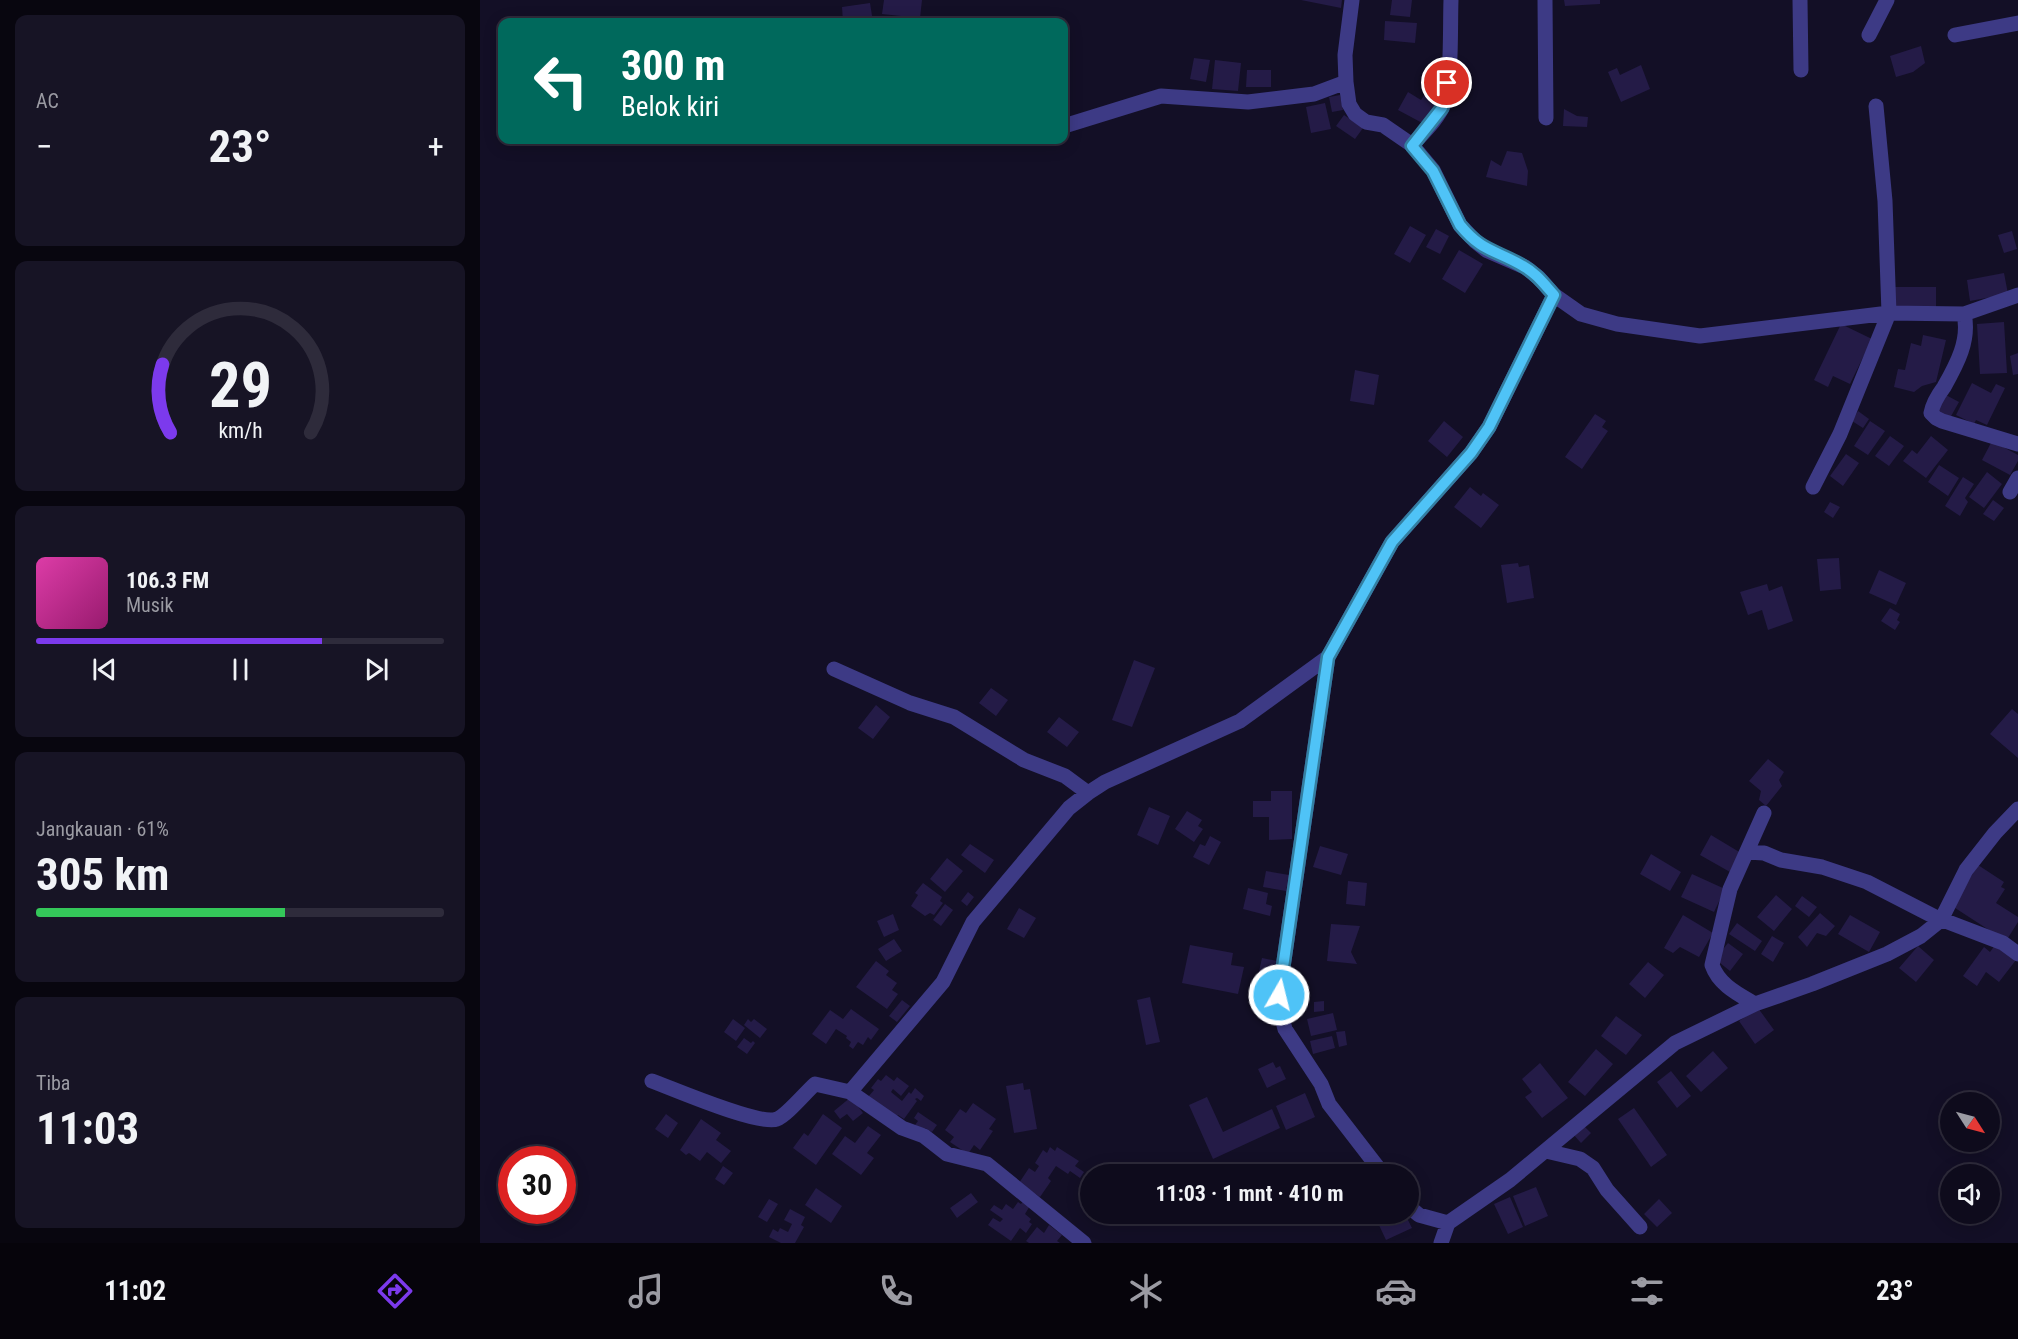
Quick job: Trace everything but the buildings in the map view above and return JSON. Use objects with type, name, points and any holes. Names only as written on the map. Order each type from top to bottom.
[{"type":"street","points":[[1352,0],[1345,55],[1349,104],[1366,122],[1383,124],[1412,146],[1433,171],[1460,225],[1467,233],[1486,250],[1525,267],[1539,278],[1554,295],[1581,314],[1598,320],[1700,336],[1889,313],[1964,314],[2018,295]]},
{"type":"street","points":[[1412,146],[1444,104],[1449,69],[1451,0]]},
{"type":"street","points":[[1545,0],[1546,118]]},
{"type":"street","points":[[1800,0],[1801,70]]},
{"type":"street","points":[[1869,35],[1887,0]]},
{"type":"street","points":[[1954,35],[2018,23]]},
{"type":"street","points":[[1068,125],[1161,96],[1258,101],[1314,94],[1346,82]]},
{"type":"street","points":[[1813,487],[1839,434],[1889,313],[1885,201],[1876,105]]},
{"type":"street","points":[[1375,1164],[1329,1104],[1321,1084],[1284,1029],[1280,1010],[1279,995],[1328,657],[1392,542],[1471,453],[1489,427],[1554,295]]},
{"type":"street","points":[[1964,314],[1966,336],[1963,347],[1935,400],[1931,413],[1942,421],[2018,444]]},
{"type":"street","points":[[2010,492],[2018,478]]},
{"type":"street","points":[[850,1092],[943,982],[973,922],[1053,825],[1088,793],[1105,782],[1240,721],[1328,657]]},
{"type":"street","points":[[834,669],[910,703],[954,717],[1024,760],[1065,776],[1088,793]]},
{"type":"street","points":[[1442,1243],[1448,1223],[1510,1180],[1675,1043],[1755,1004],[1887,954],[1921,936],[1941,920],[1966,870],[1995,833],[2018,809]]},
{"type":"street","points":[[1755,1004],[1725,984],[1718,977],[1712,965],[1730,889],[1764,813]]},
{"type":"street","points":[[1747,852],[1764,853],[1781,860],[1843,873],[1877,886],[1941,920],[2003,943],[2018,954]]},
{"type":"street","points":[[652,1081],[740,1114],[772,1120],[781,1117],[815,1084],[850,1092],[902,1128],[924,1136],[947,1154],[987,1164],[1084,1243]]},
{"type":"street","points":[[1546,1151],[1581,1159],[1593,1168],[1607,1190],[1640,1227]]},
{"type":"street","points":[[1419,1215],[1448,1223]]},
{"type":"route","points":[[1279,995],[1328,657],[1392,542],[1471,453],[1489,427],[1554,295],[1539,278],[1525,267],[1486,250],[1467,233],[1460,225],[1433,171],[1412,146],[1442,108],[1447,83]]}]
